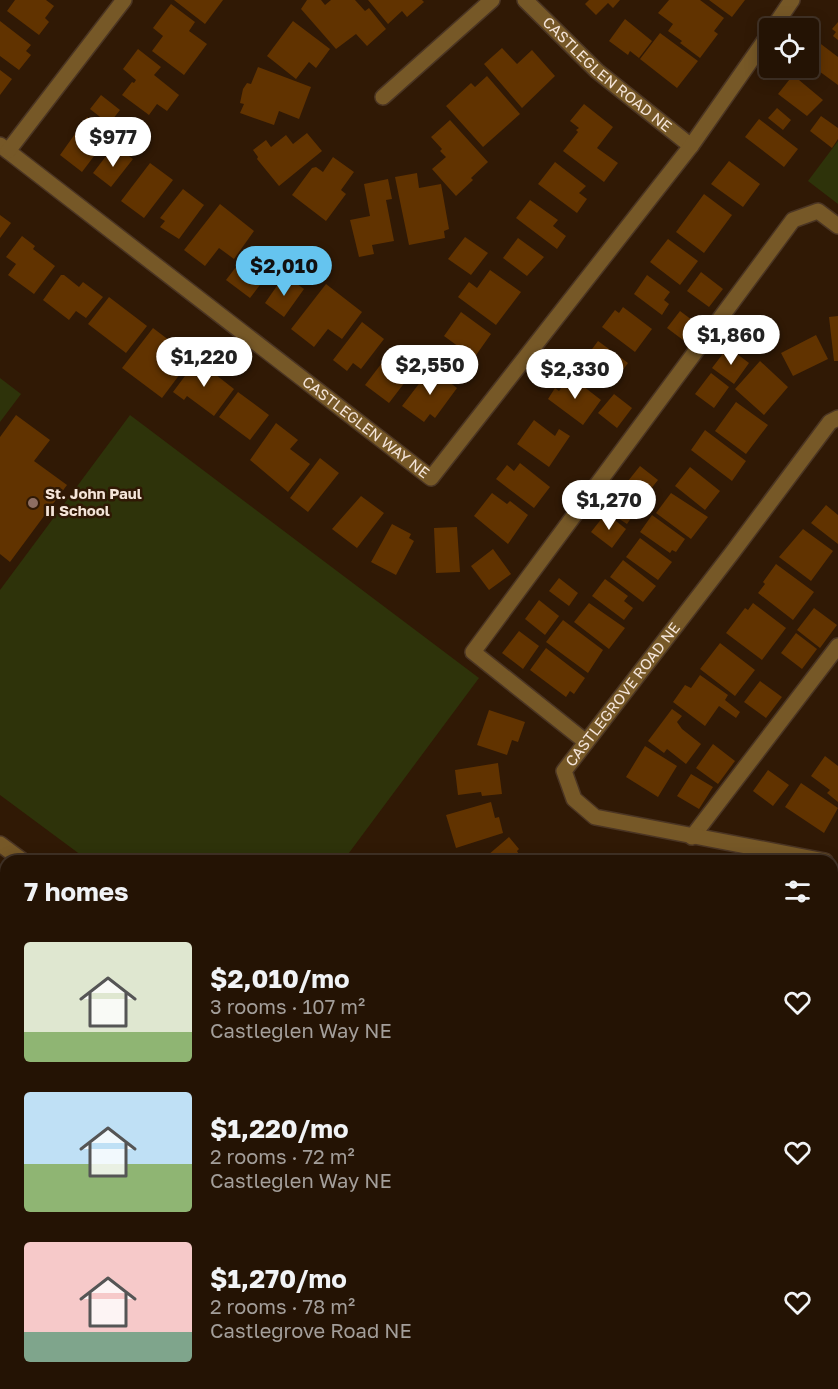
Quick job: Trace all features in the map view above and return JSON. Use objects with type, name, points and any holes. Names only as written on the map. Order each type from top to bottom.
[{"type":"street","name":"CASTLEGLEN WAY NE","points":[[124,0],[4,148],[431,478],[691,146],[759,49]]},
{"type":"street","points":[[383,97],[492,0]]},
{"type":"street","name":"CASTLEGLEN ROAD NE","points":[[525,0],[597,71],[691,146]]},
{"type":"street","points":[[780,18],[792,0]]},
{"type":"street","points":[[586,742],[473,652],[793,220],[818,211],[838,226]]},
{"type":"street","name":"CASTLEGROVE ROAD NE","points":[[792,855],[595,816],[574,799],[564,771],[732,554],[830,422],[838,418]]},
{"type":"street","points":[[692,837],[838,646]]},
{"type":"street","points":[[0,844],[15,855]]},
{"type":"green space","points":[[838,141],[838,204],[808,181]]},
{"type":"green space","points":[[0,378],[21,394],[0,422]]},
{"type":"green space","points":[[130,415],[479,678],[347,855],[81,855],[0,795],[0,590]]},
{"type":"building","points":[[15,0],[46,0],[54,6],[45,18],[49,22],[39,35],[7,11]]},
{"type":"building","points":[[174,0],[223,0],[205,24]]},
{"type":"building","points":[[307,0],[321,0],[325,5],[331,0],[355,0],[365,11],[369,8],[386,29],[367,46],[356,34],[336,49],[301,9]]},
{"type":"building","points":[[368,0],[422,0],[424,2],[407,17],[402,11],[388,24]]},
{"type":"building","points":[[589,0],[620,0],[613,8],[608,3],[596,15],[585,4]]},
{"type":"building","points":[[669,0],[700,0],[724,18],[714,31],[718,34],[700,58],[668,31],[673,24],[658,13]]},
{"type":"building","points":[[709,0],[745,0],[732,17]]},
{"type":"building","points":[[171,4],[195,22],[189,31],[207,44],[184,75],[152,51],[163,36],[153,28]]},
{"type":"building","points":[[625,19],[652,41],[639,58],[630,51],[628,55],[609,41]]},
{"type":"building","points":[[0,21],[31,45],[26,51],[31,55],[19,70],[0,56]]},
{"type":"building","points":[[293,21],[330,49],[316,68],[309,62],[296,79],[267,56]]},
{"type":"building","points":[[838,22],[838,40],[833,36],[836,32],[832,29]]},
{"type":"building","points":[[660,33],[698,61],[677,88],[640,59]]},
{"type":"building","points":[[819,43],[838,57],[838,85],[819,71]]},
{"type":"building","points":[[502,48],[517,64],[532,50],[555,76],[522,108],[484,64]]},
{"type":"building","points":[[138,49],[161,67],[154,75],[179,95],[167,111],[157,104],[149,115],[122,95],[136,80],[123,69]]},
{"type":"building","points":[[258,67],[311,87],[299,119],[279,111],[274,125],[240,113],[244,104],[240,103],[243,89],[247,83],[251,84]]},
{"type":"building","points":[[0,70],[12,79],[0,95]]},
{"type":"building","points":[[487,76],[520,114],[483,147],[446,106],[471,83],[475,87]]},
{"type":"building","points":[[791,78],[797,78],[823,100],[807,116],[778,94]]},
{"type":"building","points":[[101,95],[120,110],[109,124],[90,109]]},
{"type":"building","points":[[584,104],[613,127],[597,148],[618,163],[604,182],[563,151],[578,132],[576,130],[579,128],[570,121]]},
{"type":"building","points":[[777,108],[791,120],[783,130],[768,118]]},
{"type":"building","points":[[821,116],[838,128],[838,139],[832,148],[810,131]]},
{"type":"building","points":[[87,117],[110,135],[82,172],[60,155]]},
{"type":"building","points":[[759,119],[798,149],[784,167],[745,137]]},
{"type":"building","points":[[450,120],[488,162],[456,196],[432,169],[446,157],[431,137]]},
{"type":"building","points":[[307,133],[322,151],[279,186],[257,159],[253,150],[266,140],[271,147],[286,135],[293,144]]},
{"type":"building","points":[[110,151],[118,157],[122,151],[133,159],[111,187],[93,173]]},
{"type":"building","points":[[333,157],[354,172],[341,190],[346,194],[326,221],[292,195],[312,168],[316,167],[323,172]]},
{"type":"building","points":[[729,161],[760,184],[743,207],[711,184]]},
{"type":"building","points":[[555,162],[586,186],[579,193],[587,199],[577,213],[538,184]]},
{"type":"building","points":[[150,163],[173,180],[144,218],[121,201]]},
{"type":"building","points":[[417,173],[419,188],[441,184],[449,229],[444,231],[445,238],[409,245],[395,177]]},
{"type":"building","points":[[388,179],[392,199],[386,200],[394,241],[372,245],[374,254],[359,257],[350,220],[370,216],[364,184]]},
{"type":"building","points":[[183,189],[204,205],[179,239],[160,227],[165,221],[160,218]]},
{"type":"building","points":[[704,194],[732,215],[704,253],[676,232]]},
{"type":"building","points":[[530,200],[558,220],[553,226],[566,236],[557,249],[516,218]]},
{"type":"building","points":[[220,204],[254,231],[234,259],[219,248],[205,266],[184,250]]},
{"type":"building","points":[[0,215],[11,223],[0,238]]},
{"type":"building","points":[[22,236],[35,246],[33,249],[55,266],[34,294],[8,275],[16,264],[6,257]]},
{"type":"building","points":[[465,237],[488,253],[471,275],[448,259]]},
{"type":"building","points":[[518,238],[544,257],[527,276],[503,258]]},
{"type":"building","points":[[668,239],[698,261],[680,285],[650,262]]},
{"type":"building","points":[[249,250],[273,268],[250,298],[226,280]]},
{"type":"building","points":[[490,270],[521,292],[496,325],[458,297],[469,282],[477,288]]},
{"type":"building","points":[[701,272],[723,289],[709,307],[687,291]]},
{"type":"building","points":[[61,275],[79,287],[83,282],[103,297],[86,318],[76,311],[69,320],[43,300]]},
{"type":"building","points":[[647,275],[670,292],[664,300],[669,304],[662,315],[634,294]]},
{"type":"building","points":[[281,280],[289,286],[293,281],[304,289],[284,317],[265,303]]},
{"type":"building","points":[[326,284],[362,312],[342,339],[328,329],[314,347],[291,329]]},
{"type":"building","points":[[109,297],[147,326],[126,353],[88,324]]},
{"type":"building","points":[[623,307],[652,329],[635,352],[602,327],[615,310],[619,313]]},
{"type":"building","points":[[680,311],[696,323],[683,340],[667,328]]},
{"type":"building","points":[[461,312],[491,334],[474,358],[444,336]]},
{"type":"building","points":[[838,316],[838,361],[834,361],[829,317]]},
{"type":"building","points":[[362,322],[384,339],[361,369],[353,363],[347,371],[333,360]]},
{"type":"building","points":[[153,328],[174,344],[161,360],[180,374],[162,398],[122,368]]},
{"type":"building","points":[[816,335],[828,359],[793,376],[781,353]]},
{"type":"building","points":[[598,341],[628,363],[611,386],[581,364]]},
{"type":"building","points":[[728,347],[749,363],[734,384],[712,368]]},
{"type":"building","points":[[388,355],[412,373],[389,403],[365,385]]},
{"type":"building","points":[[197,360],[234,389],[214,416],[187,396],[184,400],[173,392]]},
{"type":"building","points":[[760,361],[788,387],[764,415],[735,389]]},
{"type":"building","points":[[431,368],[457,388],[435,418],[430,414],[424,422],[402,406]]},
{"type":"building","points":[[711,373],[729,387],[714,408],[695,394]]},
{"type":"building","points":[[570,376],[601,400],[583,425],[548,399],[555,388],[559,391]]},
{"type":"building","points":[[238,392],[269,415],[250,440],[219,417]]},
{"type":"building","points":[[614,394],[632,408],[617,428],[598,413]]},
{"type":"building","points":[[736,402],[768,425],[746,454],[715,431]]},
{"type":"building","points":[[16,415],[50,440],[34,461],[67,485],[10,562],[0,554],[0,437]]},
{"type":"building","points":[[534,420],[555,436],[559,429],[570,436],[549,467],[517,444]]},
{"type":"building","points":[[276,423],[298,440],[290,449],[310,464],[288,492],[250,460]]},
{"type":"building","points":[[705,430],[746,461],[732,481],[691,450]]},
{"type":"building","points":[[320,458],[339,473],[308,512],[290,498]]},
{"type":"building","points":[[520,463],[550,487],[534,508],[496,479],[507,465],[514,471]]},
{"type":"building","points":[[640,466],[658,480],[646,495],[628,481]]},
{"type":"building","points":[[690,467],[720,491],[705,510],[675,486]]},
{"type":"building","points":[[622,492],[640,505],[627,524],[609,512]]},
{"type":"building","points":[[492,493],[507,504],[510,501],[528,515],[508,544],[474,516]]},
{"type":"building","points":[[671,493],[708,517],[691,539],[656,513]]},
{"type":"building","points":[[361,496],[384,513],[357,548],[332,529]]},
{"type":"building","points":[[826,505],[838,515],[838,544],[811,523]]},
{"type":"building","points":[[606,513],[626,529],[612,548],[591,532]]},
{"type":"building","points":[[652,515],[685,539],[676,552],[672,550],[670,553],[640,532]]},
{"type":"building","points":[[392,524],[411,534],[409,538],[414,541],[396,575],[371,562]]},
{"type":"building","points":[[457,527],[460,572],[436,573],[434,528]]},
{"type":"building","points":[[803,529],[833,551],[811,581],[779,557]]},
{"type":"building","points":[[640,538],[672,562],[658,580],[626,557]]},
{"type":"building","points":[[493,549],[511,574],[489,590],[471,566]]},
{"type":"building","points":[[623,560],[656,586],[643,602],[610,577]]},
{"type":"building","points":[[776,564],[814,592],[793,620],[758,593]]},
{"type":"building","points":[[559,578],[578,593],[569,606],[549,591]]},
{"type":"building","points":[[605,579],[628,596],[624,601],[633,608],[624,620],[592,596]]},
{"type":"building","points":[[539,600],[559,616],[545,635],[525,619]]},
{"type":"building","points":[[589,603],[625,628],[609,649],[574,622]]},
{"type":"building","points":[[753,603],[786,628],[762,660],[726,633],[745,608],[748,610]]},
{"type":"building","points":[[814,608],[837,625],[820,648],[797,630]]},
{"type":"building","points":[[563,620],[603,650],[588,673],[546,642]]},
{"type":"building","points":[[519,631],[539,646],[523,669],[502,653]]},
{"type":"building","points":[[796,633],[817,649],[802,669],[781,653]]},
{"type":"building","points":[[720,643],[755,670],[735,696],[700,669]]},
{"type":"building","points":[[546,648],[585,678],[574,694],[570,691],[566,697],[530,670]]},
{"type":"building","points":[[700,675],[728,695],[725,700],[740,712],[736,718],[719,706],[705,726],[673,702],[685,685],[691,688]]},
{"type":"building","points":[[760,681],[782,697],[766,718],[744,702]]},
{"type":"building","points":[[672,709],[682,716],[677,722],[682,729],[701,744],[686,764],[667,749],[664,753],[648,741]]},
{"type":"building","points":[[489,710],[525,722],[518,742],[512,740],[507,755],[477,745]]},
{"type":"building","points":[[713,744],[735,761],[718,784],[696,768]]},
{"type":"building","points":[[645,746],[677,766],[658,797],[626,777]]},
{"type":"building","points":[[825,756],[838,766],[838,802],[827,793],[830,790],[811,776]]},
{"type":"building","points":[[498,763],[502,794],[482,796],[481,792],[458,795],[455,770]]},
{"type":"building","points":[[768,770],[789,785],[773,806],[753,791]]},
{"type":"building","points":[[691,774],[713,787],[699,809],[677,796]]},
{"type":"building","points":[[801,783],[838,808],[824,833],[785,807]]},
{"type":"building","points":[[491,802],[495,818],[499,817],[503,833],[456,848],[446,815]]},
{"type":"building","points":[[509,837],[519,849],[517,851],[519,855],[488,855]]},
{"type":"place","name":"St. John Paul II School","points":[[33,503]]}]
